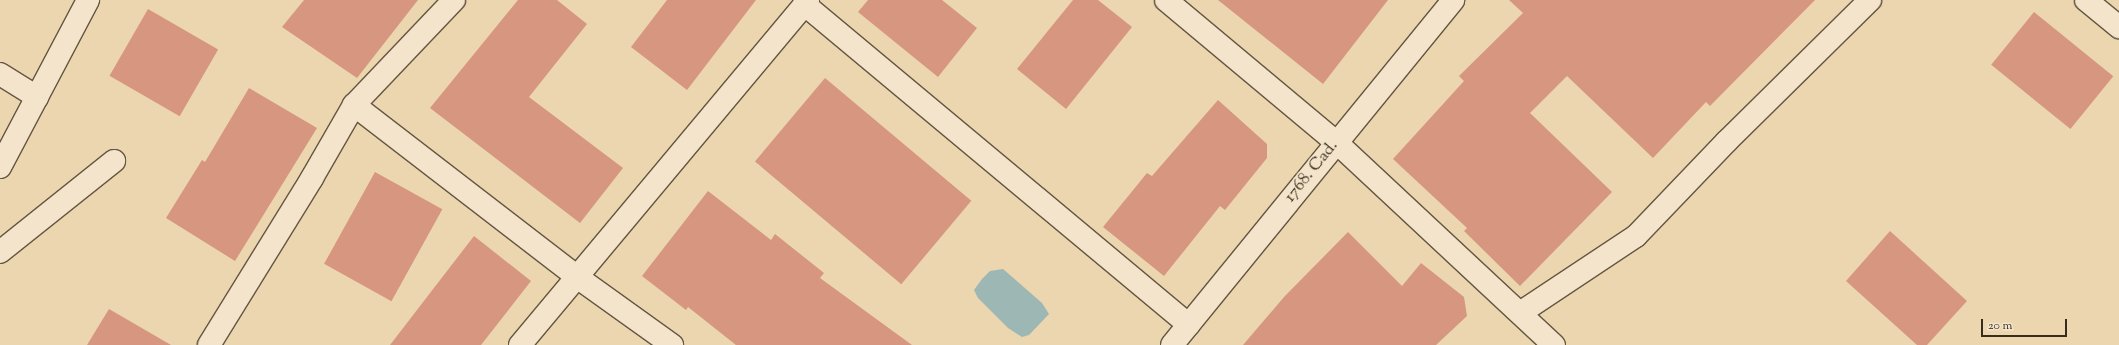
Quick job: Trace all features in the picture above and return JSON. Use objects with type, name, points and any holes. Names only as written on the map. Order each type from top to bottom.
[{"type":"street","points":[[0,167],[88,0]]},
{"type":"street","points":[[209,345],[312,178],[354,105],[454,0]]},
{"type":"street","points":[[1166,0],[1336,142],[1554,345]]},
{"type":"street","name":"1768. Cad.","points":[[1172,345],[1453,0]]},
{"type":"street","points":[[1520,314],[1636,236],[1727,142],[1870,0]]},
{"type":"street","points":[[2086,0],[2119,27]]},
{"type":"street","points":[[520,345],[806,2],[1189,325]]},
{"type":"street","points":[[0,74],[37,97]]},
{"type":"street","points":[[354,105],[578,276],[672,345]]},
{"type":"street","points":[[0,252],[114,161]]},
{"type":"water","points":[[1003,269],[1042,303],[1049,314],[1029,335],[1022,337],[1008,328],[978,298],[974,290],[990,271]]},
{"type":"building","points":[[304,0],[418,0],[357,78],[282,27]]},
{"type":"building","points":[[518,0],[557,0],[587,24],[529,97],[623,168],[580,223],[430,108]]},
{"type":"building","points":[[667,0],[756,0],[687,90],[631,47]]},
{"type":"building","points":[[868,0],[942,0],[977,28],[938,77],[858,12]]},
{"type":"building","points":[[1073,0],[1098,0],[1132,27],[1066,109],[1017,69]]},
{"type":"building","points":[[1218,0],[1388,0],[1323,84]]},
{"type":"building","points":[[1509,0],[1815,0],[1710,106],[1706,102],[1653,158],[1567,76],[1530,113],[1612,192],[1520,286],[1464,231],[1467,228],[1393,159],[1464,81],[1459,76],[1523,13]]},
{"type":"building","points":[[148,9],[218,50],[180,116],[110,76]]},
{"type":"building","points":[[2034,12],[2113,76],[2070,129],[1991,65]]},
{"type":"building","points":[[825,78],[971,201],[901,284],[755,161]]},
{"type":"building","points":[[249,88],[317,128],[235,261],[166,218],[202,160],[205,162]]},
{"type":"building","points":[[1218,100],[1267,144],[1267,158],[1225,210],[1220,206],[1164,276],[1103,227],[1147,173],[1152,176]]},
{"type":"building","points":[[375,172],[442,209],[391,301],[324,264]]},
{"type":"building","points":[[708,191],[771,240],[775,234],[824,273],[820,278],[912,345],[736,345],[688,307],[686,310],[642,276]]},
{"type":"building","points":[[1890,231],[1967,301],[1927,345],[1917,345],[1846,281]]},
{"type":"building","points":[[1348,232],[1402,286],[1421,263],[1464,297],[1467,316],[1436,345],[1243,345],[1284,297]]},
{"type":"building","points":[[474,236],[531,281],[481,345],[390,345]]},
{"type":"building","points":[[109,309],[171,345],[87,345]]}]
